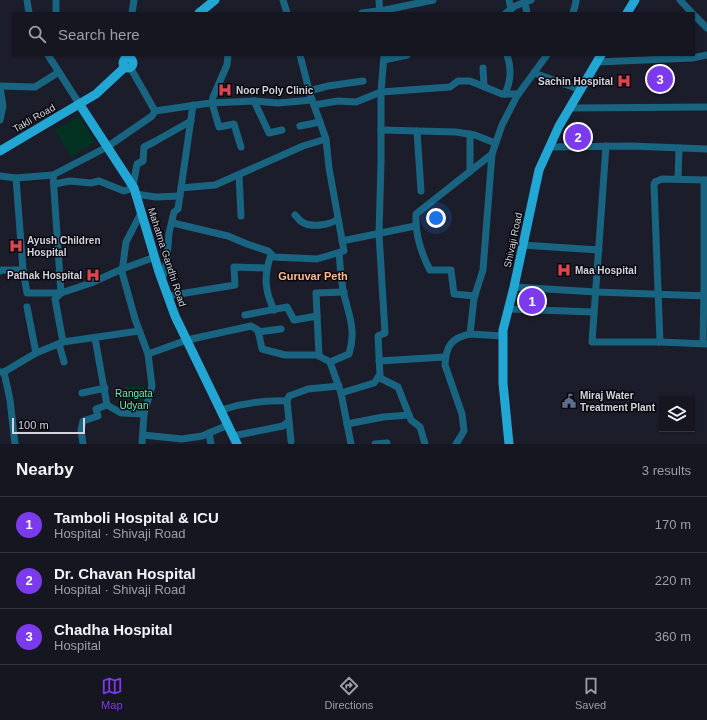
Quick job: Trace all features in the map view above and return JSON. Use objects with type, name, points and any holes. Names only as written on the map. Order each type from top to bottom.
[{"type":"main road","points":[[200,12],[215,0]]},
{"type":"main road","points":[[628,12],[635,0]]},
{"type":"main road","name":"Shivaji Road","points":[[509,444],[503,383],[503,330],[514,287],[539,170],[559,126],[599,58]]},
{"type":"main road","name":"Takli Road","points":[[0,150],[96,94],[130,60]]},
{"type":"main road","name":"Mahatma Gandhi Road","points":[[80,104],[134,189],[154,257],[175,316],[235,440]]},
{"type":"street","points":[[27,0],[29,12]]},
{"type":"street","points":[[56,0],[56,12]]},
{"type":"street","points":[[132,12],[134,0]]},
{"type":"street","points":[[282,0],[287,12]]},
{"type":"street","points":[[379,0],[380,12],[432,0]]},
{"type":"street","points":[[509,0],[509,11],[528,1]]},
{"type":"street","points":[[573,12],[576,0]]},
{"type":"street","points":[[680,0],[691,12]]},
{"type":"street","points":[[527,12],[528,1]]},
{"type":"street","points":[[695,16],[707,28]]},
{"type":"street","points":[[599,58],[692,58],[707,55]]},
{"type":"street","points":[[49,56],[80,104]]},
{"type":"street","points":[[228,56],[227,65],[212,97],[212,103],[219,127],[234,124],[241,147]]},
{"type":"street","points":[[172,223],[228,236],[268,251],[274,257],[317,260],[344,251],[329,168],[326,139],[309,91],[300,56]]},
{"type":"street","points":[[342,393],[374,383],[380,375],[378,336],[385,332],[379,234],[381,92],[384,58],[399,56]]},
{"type":"street","points":[[505,94],[510,83],[510,70],[507,56]]},
{"type":"street","points":[[470,334],[475,296],[483,270],[492,154],[502,125],[518,94],[546,56]]},
{"type":"street","points":[[130,60],[155,111]]},
{"type":"street","points":[[483,68],[484,86]]},
{"type":"street","points":[[0,120],[3,106],[0,86],[35,87],[59,72]]},
{"type":"street","points":[[534,73],[581,90]]},
{"type":"street","points":[[309,91],[328,86],[362,81]]},
{"type":"street","points":[[0,176],[16,178],[53,174],[107,147],[152,116],[155,111],[212,103],[254,101],[278,103],[338,101],[356,102],[381,92],[450,87],[458,81],[470,81],[505,94],[518,94]]},
{"type":"street","points":[[254,101],[269,133],[282,130]]},
{"type":"street","points":[[162,281],[168,259],[169,233],[174,212],[178,209],[181,192],[193,105]]},
{"type":"street","points":[[570,108],[707,107]]},
{"type":"street","points":[[134,189],[137,164],[143,161],[144,147],[191,121]]},
{"type":"street","points":[[300,126],[320,122]]},
{"type":"street","points":[[381,130],[456,132],[470,134],[496,143]]},
{"type":"street","points":[[417,131],[421,191]]},
{"type":"street","points":[[470,134],[470,171]]},
{"type":"street","points":[[54,184],[70,181],[91,183],[99,181],[124,190],[134,189],[156,197],[215,185],[303,146],[326,139]]},
{"type":"street","points":[[606,146],[592,342],[660,342],[705,344],[705,180],[659,180],[654,184],[660,342]]},
{"type":"street","points":[[550,147],[606,146],[707,149]]},
{"type":"street","points":[[678,180],[679,148]]},
{"type":"street","points":[[475,296],[454,294],[451,270],[430,270],[423,257],[415,226],[416,214],[492,154]]},
{"type":"street","points":[[53,174],[61,292],[55,299],[64,362]]},
{"type":"street","points":[[239,175],[242,216]]},
{"type":"street","points":[[16,178],[23,270],[28,293],[61,292],[91,283],[154,257]]},
{"type":"street","points":[[141,213],[126,242],[122,269],[139,331],[148,354],[152,386],[144,414],[142,444]]},
{"type":"street","points":[[294,215],[303,222],[320,225],[331,224],[338,219]]},
{"type":"street","points":[[342,241],[415,226]]},
{"type":"street","points":[[522,245],[599,250]]},
{"type":"street","points":[[330,362],[349,354],[352,343],[351,318],[344,292],[339,253]]},
{"type":"street","points":[[271,254],[266,268],[265,287],[274,310]]},
{"type":"street","points":[[167,296],[234,285],[234,267],[266,268]]},
{"type":"street","points":[[0,271],[23,270]]},
{"type":"street","points":[[514,287],[705,296]]},
{"type":"street","points":[[319,356],[316,293],[344,292]]},
{"type":"street","points":[[245,315],[287,307],[294,320],[317,316]]},
{"type":"street","points":[[27,308],[36,353]]},
{"type":"street","points":[[508,309],[594,312]]},
{"type":"street","points":[[148,354],[187,340],[251,326],[258,330],[262,349],[285,355],[317,355],[330,362],[342,393],[351,444]]},
{"type":"street","points":[[258,332],[281,329]]},
{"type":"street","points":[[15,444],[10,400],[2,372],[36,353],[61,343],[139,331]]},
{"type":"street","points":[[456,444],[464,431],[462,414],[445,365],[448,346],[459,336],[470,334],[503,336]]},
{"type":"street","points":[[95,338],[107,405]]},
{"type":"street","points":[[379,361],[446,357]]},
{"type":"street","points":[[378,377],[398,387],[411,420],[420,427],[425,444]]},
{"type":"street","points":[[291,441],[287,401],[289,396],[308,389],[339,386]]},
{"type":"street","points":[[82,393],[105,388]]},
{"type":"street","points":[[221,410],[235,405],[268,400],[287,401]]},
{"type":"street","points":[[83,444],[81,430],[83,421],[98,416],[96,409],[107,405],[121,413],[144,414]]},
{"type":"street","points":[[347,424],[383,417],[409,415]]},
{"type":"street","points":[[235,440],[283,426],[289,421]]},
{"type":"street","points":[[143,435],[182,442],[202,436],[228,425]]},
{"type":"street","points":[[209,433],[211,444]]},
{"type":"street","points":[[375,444],[387,443]]},
{"type":"green space","points":[[79,116],[95,142],[71,157],[55,130]]},
{"type":"green space","name":"Rangata Udyan","points":[[126,386],[148,387],[141,411],[120,410]]},
{"type":"place","name":"Chadha Hospital","points":[[660,79]]},
{"type":"place","name":"Sachin Hospital","points":[[624,81]]},
{"type":"place","name":"Noor Poly Clinic","points":[[225,90]]},
{"type":"place","name":"Dr. Chavan Hospital","points":[[578,137]]},
{"type":"place","name":"Ayush Children Hospital","points":[[16,246]]},
{"type":"place","name":"Maa Hospital","points":[[564,270]]},
{"type":"place","name":"Pathak Hospital","points":[[93,275]]},
{"type":"place","name":"Tamboli Hospital & ICU","points":[[532,301]]},
{"type":"place","name":"Miraj Water Treatment Plant","points":[[569,401]]},
{"type":"district","name":"Guruvar Peth","points":[[313,276]]}]
